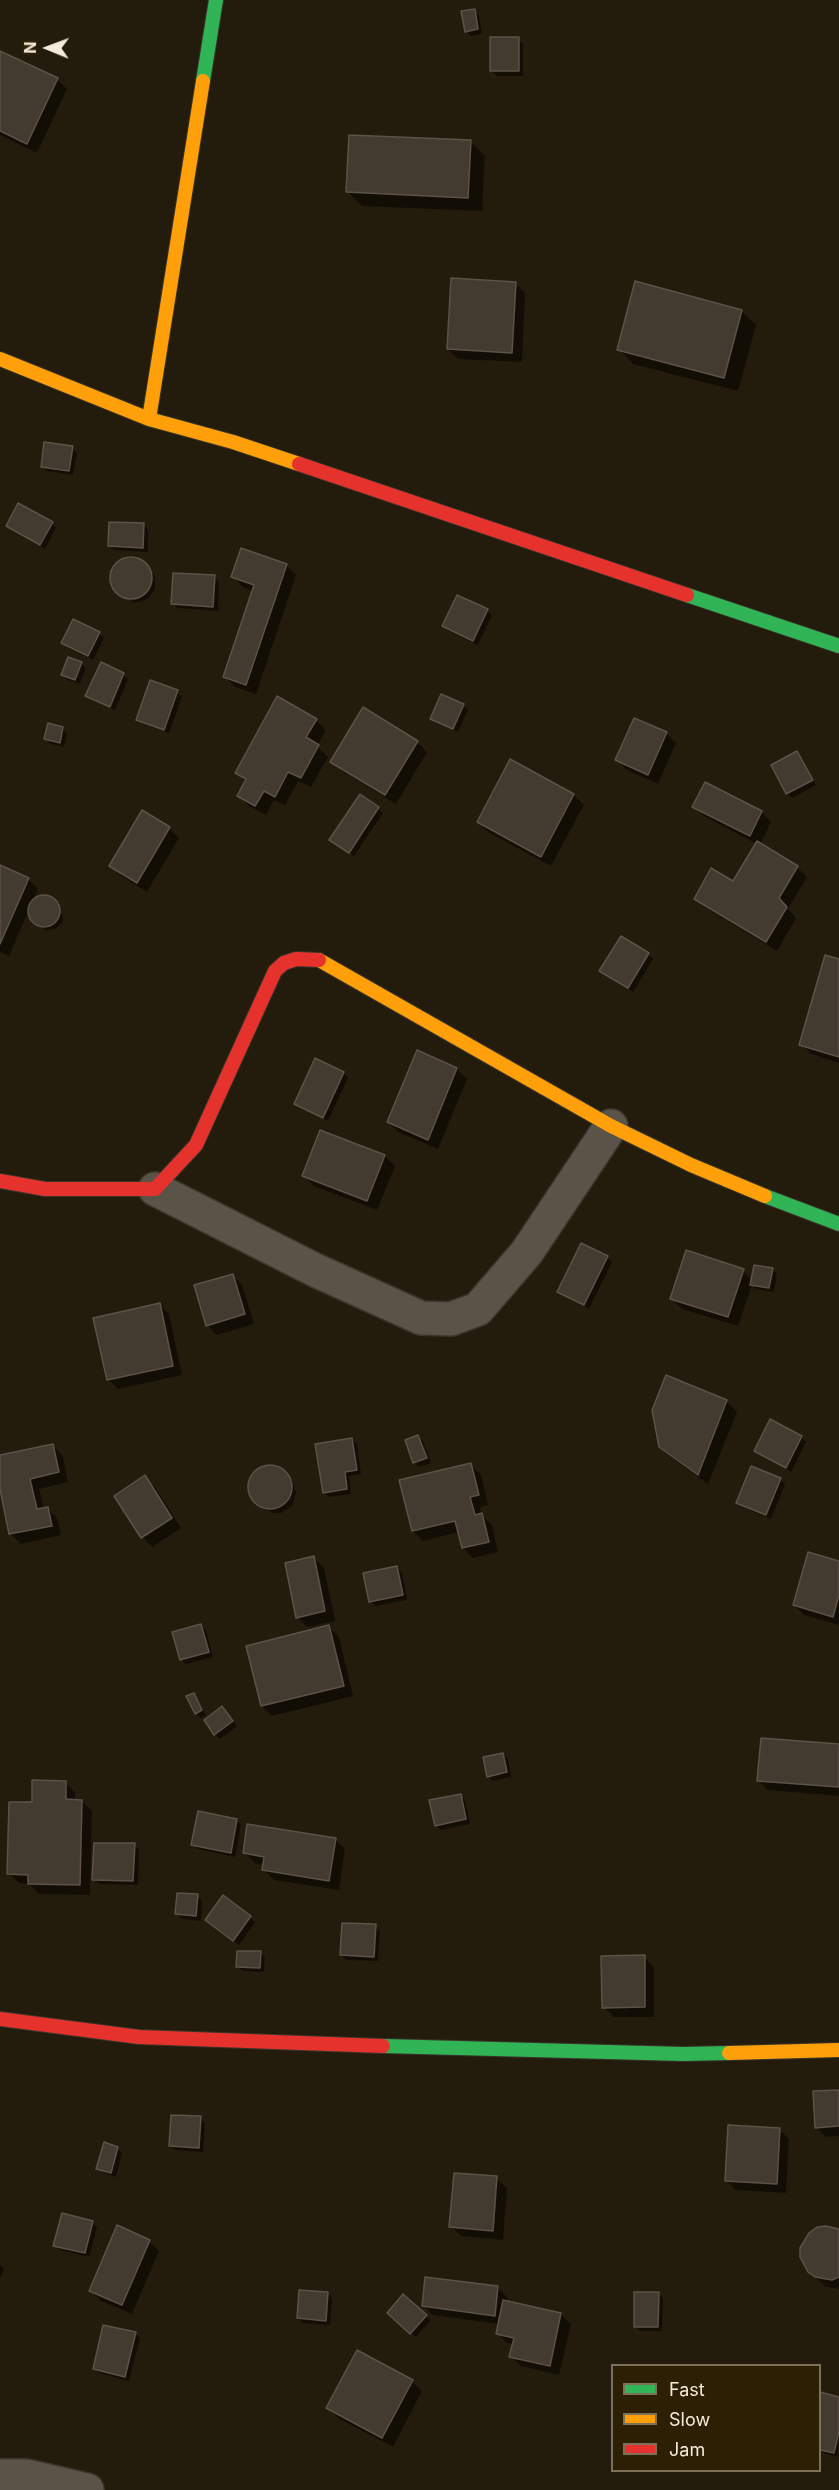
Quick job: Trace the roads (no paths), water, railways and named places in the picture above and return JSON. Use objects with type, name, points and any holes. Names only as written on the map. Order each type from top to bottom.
[{"type":"street","points":[[149,418],[216,0]]},
{"type":"street","points":[[0,359],[149,418],[233,441],[839,646]]},
{"type":"street","points":[[155,1189],[196,1145],[275,971],[284,963],[296,958],[318,960],[611,1126],[701,1169],[839,1224]]},
{"type":"street","points":[[0,1181],[45,1189],[155,1189],[315,1270],[421,1318],[451,1318],[478,1309],[527,1252],[611,1126]]},
{"type":"street","points":[[0,2019],[139,2037],[296,2044],[683,2054],[839,2050]]},
{"type":"street","points":[[0,2476],[27,2476],[87,2490]]}]
